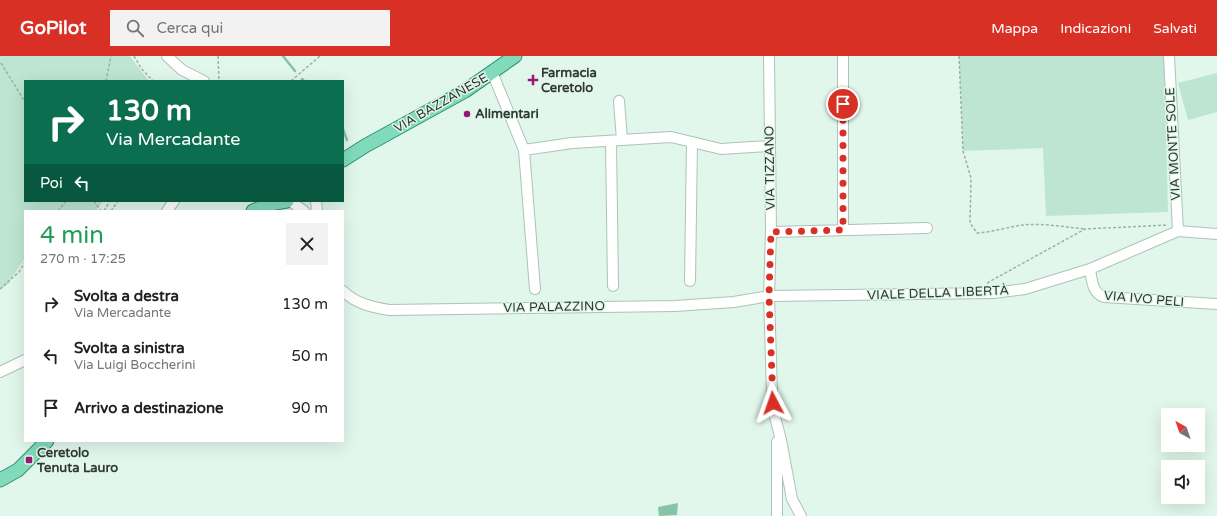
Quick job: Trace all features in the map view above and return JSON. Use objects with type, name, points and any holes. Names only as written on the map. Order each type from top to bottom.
[{"type":"main road","name":"VIA BAZZANESE","points":[[344,159],[365,146],[437,107],[515,56]]},
{"type":"main road","name":"VIA BAZZANESE","points":[[344,152],[365,146]]},
{"type":"main road","points":[[255,210],[270,204],[282,202]]},
{"type":"main road","points":[[0,480],[18,470],[46,442]]},
{"type":"street","points":[[167,56],[182,70],[202,80]]},
{"type":"street","name":"VIA TIZZANO","points":[[769,56],[771,232],[769,296],[772,393],[792,499],[801,516]]},
{"type":"street","points":[[843,56],[843,230]]},
{"type":"street","name":"VIA MONTE SOLE","points":[[1169,56],[1178,232]]},
{"type":"street","points":[[492,72],[524,150],[535,289]]},
{"type":"street","points":[[619,101],[622,140]]},
{"type":"street","points":[[524,150],[572,143],[671,136],[721,148],[769,146]]},
{"type":"street","points":[[611,141],[613,286]]},
{"type":"street","points":[[690,281],[692,142]]},
{"type":"street","points":[[290,202],[302,210]]},
{"type":"street","points":[[771,232],[927,228]]},
{"type":"street","name":"VIALE DELLA LIBERTÀ","points":[[769,296],[993,293],[1025,290],[1090,269],[1178,232],[1217,234]]},
{"type":"street","name":"VIA IVO PELI","points":[[1090,269],[1094,290],[1098,296],[1217,304]]},
{"type":"street","name":"VIA PALAZZINO","points":[[344,292],[350,298],[370,307],[389,310],[675,306],[734,302],[769,296]]},
{"type":"street","points":[[0,372],[24,360]]},
{"type":"street","points":[[777,424],[777,516]]},
{"type":"path","points":[[106,80],[110,56]]},
{"type":"path","points":[[134,56],[141,68],[152,80]]},
{"type":"path","points":[[218,56],[220,80]]},
{"type":"path","points":[[292,80],[320,56]]},
{"type":"path","points":[[959,56],[964,151],[971,178],[970,213],[973,229],[978,233],[1024,225],[1044,225],[1085,229],[1169,225]]},
{"type":"path","points":[[1,63],[24,100]]},
{"type":"path","points":[[59,210],[65,202]]},
{"type":"path","points":[[95,202],[102,210]]},
{"type":"path","points":[[985,284],[1085,229]]},
{"type":"path","points":[[0,289],[19,272],[24,264]]},
{"type":"shaded area","points":[[0,56],[130,56],[148,80],[24,80],[24,202],[102,202],[97,210],[24,210],[24,260],[7,285],[0,290]]},
{"type":"shaded area","points":[[959,56],[1164,56],[1168,212],[1046,216],[1043,148],[963,151]]},
{"type":"shaded area","points":[[1217,73],[1217,112],[1188,120],[1178,83]]},
{"type":"shaded area","points":[[678,503],[677,515],[659,516],[658,507]]},
{"type":"waterway","points":[[283,56],[295,71]]},
{"type":"waterway","points":[[344,132],[347,140]]},
{"type":"place","name":"Farmacia Ceretolo","points":[[533,80]]},
{"type":"place","name":"Alimentari","points":[[467,114]]},
{"type":"place","name":"Ceretolo Tenuta Lauro","points":[[29,460]]},
{"type":"route","points":[[773,403],[769,296],[771,232],[843,230],[843,104]]}]
